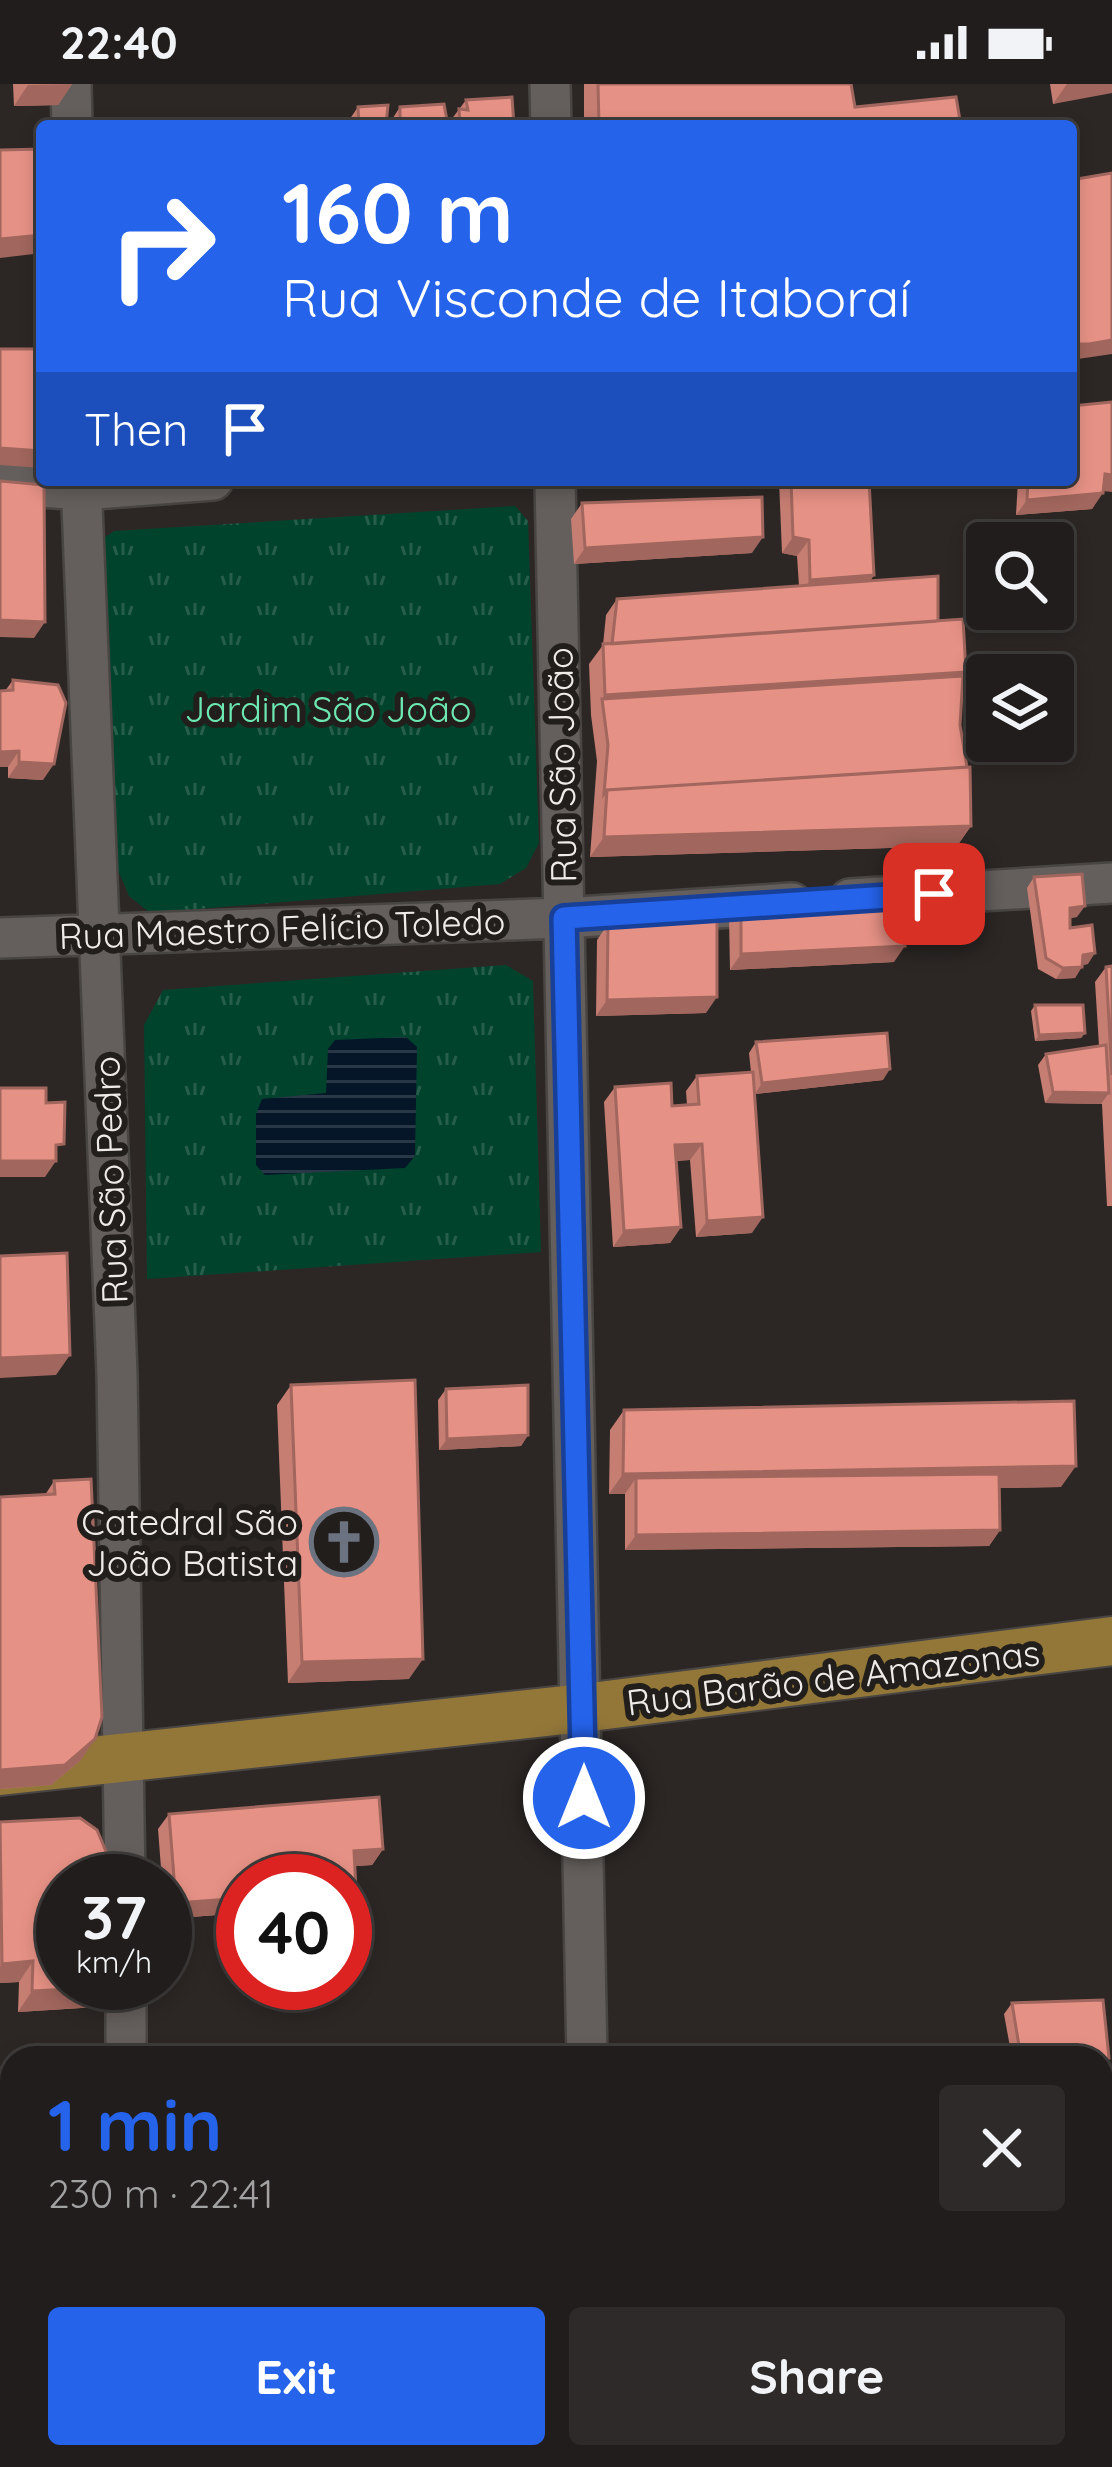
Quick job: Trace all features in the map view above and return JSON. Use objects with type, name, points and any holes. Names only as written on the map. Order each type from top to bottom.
[{"type":"main road","name":"Rua Barão de Amazonas","points":[[0,1771],[584,1708],[1112,1641]]},
{"type":"street","points":[[70,84],[72,120]]},
{"type":"street","points":[[550,84],[551,120]]},
{"type":"street","points":[[0,484],[36,484]]},
{"type":"street","name":"Rua São Pedro","points":[[81,486],[103,933],[125,1854]]},
{"type":"street","name":"Rua São João","points":[[555,486],[584,1708],[587,2046]]},
{"type":"street","name":"Rua Maestro Felício Toledo","points":[[0,938],[564,918],[1112,883]]},
{"type":"street","points":[[126,2010],[126,2046]]},
{"type":"green space","name":"Jardim São João","points":[[515,506],[528,521],[539,843],[526,868],[500,884],[150,913],[129,896],[117,868],[98,542],[114,531]]},
{"type":"green space","points":[[506,965],[533,981],[541,1252],[147,1279],[144,1025],[163,990]]},
{"type":"water","points":[[406,1037],[417,1047],[415,1156],[405,1168],[265,1175],[256,1165],[256,1114],[262,1099],[326,1093],[328,1049],[335,1040]]},
{"type":"building","points":[[598,84],[851,84],[855,107],[956,97],[960,120],[599,120]]},
{"type":"building","points":[[512,97],[514,120],[460,120],[459,109],[468,110],[466,100]]},
{"type":"building","points":[[444,104],[447,120],[400,120],[400,107]]},
{"type":"building","points":[[388,105],[386,120],[359,120],[358,107]]},
{"type":"building","points":[[36,149],[36,236],[0,239],[0,150]]},
{"type":"building","points":[[1112,173],[1112,340],[1089,344],[1077,344],[1077,179]]},
{"type":"building","points":[[0,349],[36,349],[36,451],[0,448]]},
{"type":"building","points":[[1112,402],[1112,475],[1105,474],[1103,493],[1027,500],[1028,486],[1077,486],[1077,405]]},
{"type":"building","points":[[0,481],[44,486],[45,622],[0,620]]},
{"type":"building","points":[[791,486],[869,486],[874,575],[810,580],[809,540],[793,537]]},
{"type":"building","points":[[762,497],[763,537],[585,548],[582,503]]},
{"type":"building","points":[[938,576],[938,621],[612,644],[617,599]]},
{"type":"building","points":[[963,619],[966,672],[605,695],[603,644]]},
{"type":"building","points":[[963,676],[960,725],[967,767],[607,790],[604,794],[608,745],[602,699]]},
{"type":"building","points":[[13,680],[58,685],[66,703],[54,764],[19,762],[19,751],[0,752],[0,691],[13,690]]},
{"type":"building","points":[[970,767],[971,826],[604,837],[607,790]]},
{"type":"building","points":[[1082,874],[1085,906],[1070,908],[1070,928],[1092,925],[1095,953],[1083,955],[1082,967],[1063,968],[1046,958],[1034,877]]},
{"type":"building","points":[[900,894],[905,946],[741,954],[741,903]]},
{"type":"building","points":[[717,914],[717,997],[607,1000],[608,924]]},
{"type":"building","points":[[1112,966],[1112,1075],[1106,967]]},
{"type":"building","points":[[1035,1005],[1083,1005],[1085,1033],[1039,1035]]},
{"type":"building","points":[[887,1033],[890,1069],[762,1083],[756,1042]]},
{"type":"building","points":[[1106,1045],[1109,1093],[1053,1092],[1046,1054]]},
{"type":"building","points":[[753,1072],[763,1217],[707,1221],[702,1144],[675,1145],[681,1227],[624,1231],[615,1087],[671,1083],[672,1106],[699,1104],[697,1076]]},
{"type":"building","points":[[0,1088],[46,1088],[46,1103],[65,1102],[64,1144],[56,1145],[56,1161],[0,1161]]},
{"type":"building","points":[[67,1253],[70,1355],[0,1358],[0,1256]]},
{"type":"building","name":"Catedral São João Batista","points":[[415,1380],[423,1659],[302,1662],[291,1385]]},
{"type":"building","points":[[528,1385],[528,1435],[447,1439],[446,1389]]},
{"type":"building","points":[[1074,1401],[1076,1466],[623,1474],[624,1410]]},
{"type":"building","points":[[999,1474],[1000,1530],[636,1535],[636,1478]]},
{"type":"building","points":[[91,1479],[102,1717],[95,1739],[65,1765],[0,1770],[0,1497],[55,1494],[54,1481]]},
{"type":"building","points":[[379,1797],[383,1849],[354,1854],[216,1854],[216,1900],[192,1902],[192,1854],[172,1854],[169,1814]]},
{"type":"building","points":[[80,1818],[97,1830],[107,1854],[36,1854],[36,1991],[32,1991],[33,1961],[2,1964],[0,1822]]},
{"type":"building","points":[[1103,2000],[1108,2046],[1019,2046],[1012,2003]]},
{"type":"place","name":"Catedral São João Batista","points":[[344,1542]]},
{"type":"route","points":[[584,1798],[564,918],[934,894]]}]
